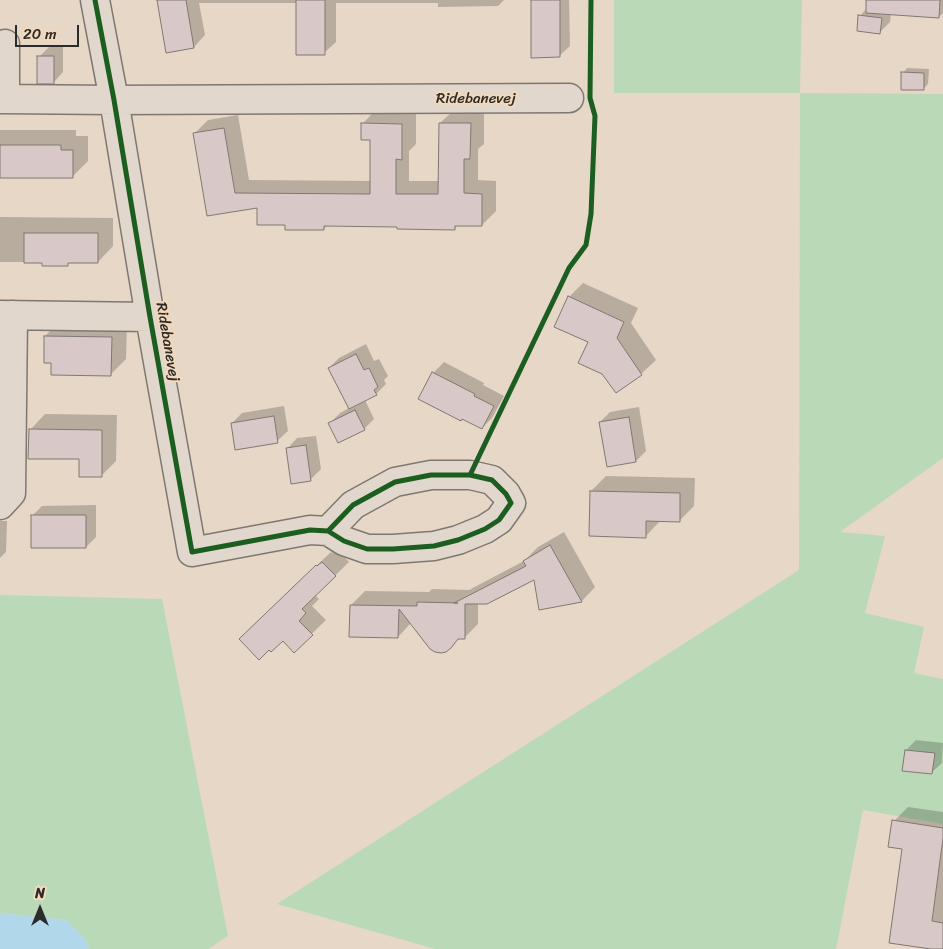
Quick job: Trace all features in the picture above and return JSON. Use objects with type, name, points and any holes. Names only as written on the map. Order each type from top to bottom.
[{"type":"street","name":"Ridebanevej","points":[[95,0],[192,552],[310,530],[328,531],[344,541],[367,549],[434,546],[458,540],[485,529],[498,520],[511,503],[506,494],[492,480],[470,474],[431,474],[394,482],[353,505],[328,531]]},
{"type":"street","name":"Ridebanevej","points":[[5,44],[2,99],[569,98]]},
{"type":"street","name":"Ridebanevej","points":[[0,505],[11,493],[6,315],[150,317]]},
{"type":"green space","points":[[614,0],[802,0],[800,93],[614,93]]},
{"type":"green space","points":[[800,93],[943,94],[943,458],[840,532],[885,536],[865,613],[924,627],[914,673],[943,679],[943,824],[863,810],[836,949],[435,949],[277,904],[799,570]]},
{"type":"green space","points":[[0,595],[162,599],[228,936],[208,949],[89,949],[86,940],[66,920],[0,913]]},
{"type":"water","points":[[0,913],[66,920],[86,940],[89,949],[0,949]]},
{"type":"building","points":[[157,0],[186,0],[194,48],[166,53]]},
{"type":"building","points":[[296,0],[325,0],[325,55],[296,55]]},
{"type":"building","points":[[531,0],[560,0],[560,57],[531,58]]},
{"type":"building","points":[[866,0],[940,0],[939,18],[866,13]]},
{"type":"building","points":[[858,15],[882,18],[880,34],[857,31]]},
{"type":"building","points":[[37,56],[54,56],[54,84],[37,84]]},
{"type":"building","points":[[901,72],[924,73],[924,90],[901,90]]},
{"type":"building","points":[[361,123],[402,124],[402,160],[396,159],[396,194],[438,194],[439,123],[471,123],[470,159],[464,159],[464,193],[482,194],[482,226],[455,226],[455,230],[324,226],[324,230],[285,230],[285,225],[257,225],[257,208],[207,216],[193,133],[224,128],[235,193],[370,194],[370,140],[361,140]]},
{"type":"building","points":[[0,145],[61,145],[61,150],[73,150],[73,178],[0,178]]},
{"type":"building","points":[[24,233],[98,233],[98,263],[68,263],[68,266],[42,266],[42,263],[24,263]]},
{"type":"building","points":[[568,296],[624,322],[617,338],[642,375],[616,393],[602,374],[578,363],[588,342],[554,327]]},
{"type":"building","points":[[44,336],[112,337],[111,376],[51,375],[51,363],[44,363]]},
{"type":"building","points":[[356,354],[364,370],[369,368],[378,387],[374,390],[377,395],[349,409],[328,368]]},
{"type":"building","points":[[432,372],[494,406],[482,429],[462,419],[461,421],[418,399]]},
{"type":"building","points":[[355,410],[365,430],[338,443],[328,423]]},
{"type":"building","points":[[274,416],[278,443],[235,450],[231,423]]},
{"type":"building","points":[[629,417],[636,462],[607,467],[599,422]]},
{"type":"building","points":[[29,429],[102,430],[102,477],[79,477],[79,459],[28,459]]},
{"type":"building","points":[[306,445],[311,481],[291,484],[286,448]]},
{"type":"building","points":[[590,491],[680,493],[680,522],[646,521],[646,538],[589,536]]},
{"type":"building","points":[[31,515],[86,515],[86,548],[31,548]]},
{"type":"building","points":[[550,545],[582,602],[539,610],[534,580],[487,604],[465,604],[465,639],[458,639],[451,648],[441,653],[430,649],[399,609],[398,638],[349,637],[350,605],[417,606],[417,602],[454,603],[526,566],[523,561]]},
{"type":"building","points":[[322,562],[336,576],[302,609],[306,613],[299,621],[313,635],[294,653],[283,641],[271,652],[269,650],[259,660],[239,639],[316,565]]},
{"type":"building","points":[[905,750],[935,753],[932,774],[902,771]]},
{"type":"building","points":[[892,820],[943,828],[932,921],[943,923],[943,949],[889,943],[902,849],[888,847]]},
{"type":"cycle path","points":[[95,0],[192,552],[310,530],[328,531],[344,541],[367,549],[434,546],[458,540],[485,529],[499,520],[511,503],[506,494],[492,480],[470,475],[431,475],[395,482],[353,505],[328,531]]},
{"type":"cycle path","points":[[470,475],[569,268],[586,245],[591,214],[595,116],[590,98],[591,0]]}]
